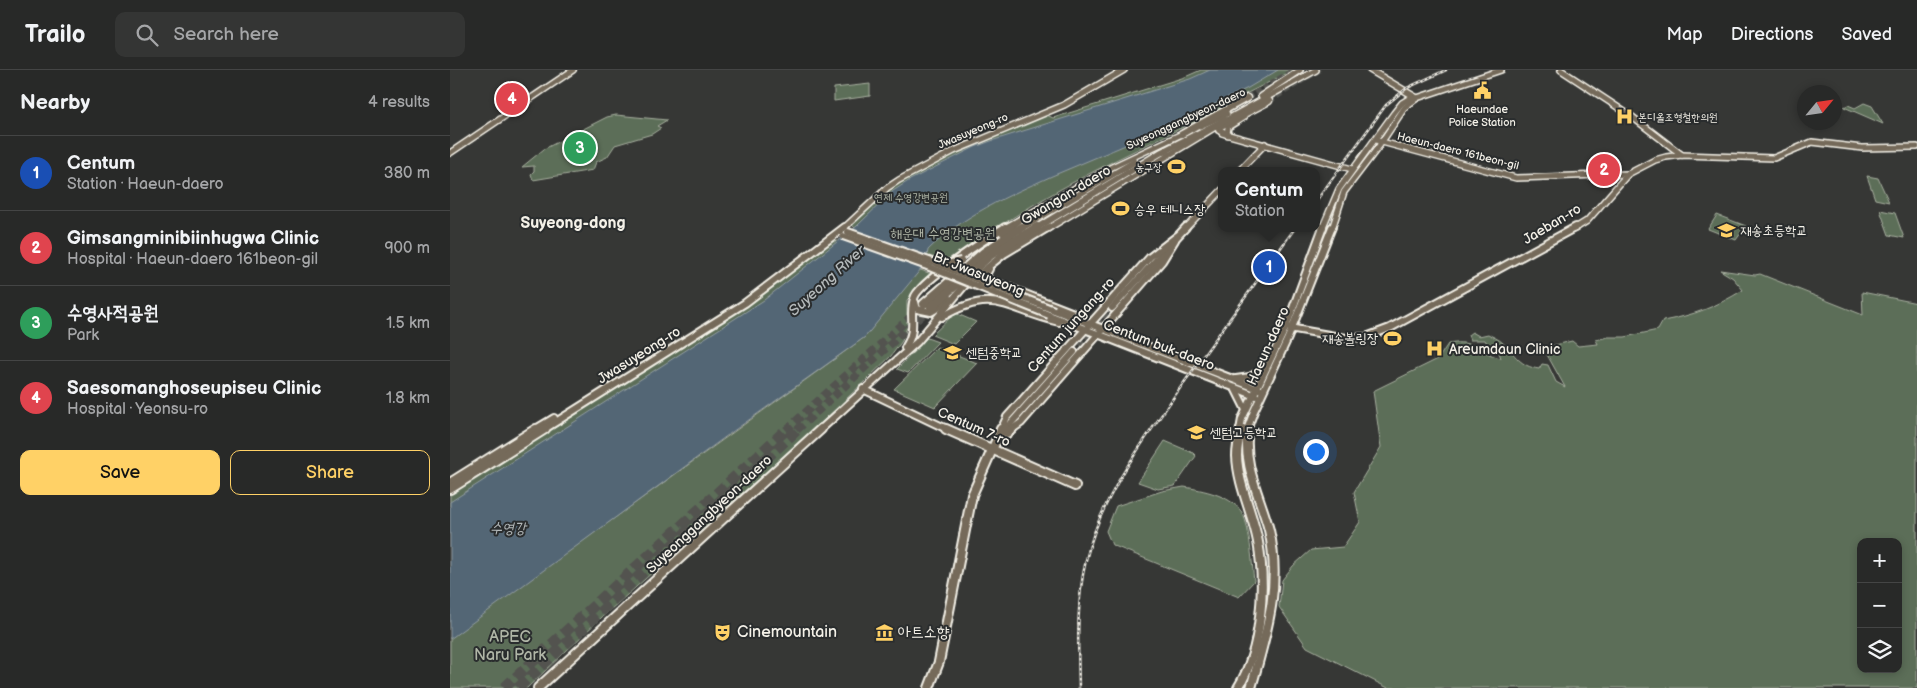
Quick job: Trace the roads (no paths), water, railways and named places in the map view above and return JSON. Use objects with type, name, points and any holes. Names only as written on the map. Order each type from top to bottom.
[{"type":"highway","points":[[1209,132],[1267,97]]},
{"type":"highway","points":[[1182,134],[1247,98]]},
{"type":"highway","name":"Gwangan-daero","points":[[1209,123],[1079,193],[984,252],[928,306],[991,255],[1160,153],[1222,123]]},
{"type":"highway","points":[[1222,123],[1219,130],[1226,134]]},
{"type":"highway","points":[[984,252],[1021,219]]},
{"type":"main road","points":[[450,152],[572,70]]},
{"type":"main road","name":"Jwasuyeong-ro","points":[[450,483],[741,300],[840,232],[884,185],[903,173],[960,144],[1061,102],[1117,70]]},
{"type":"main road","name":"Jwasuyeong-ro","points":[[450,489],[744,303],[840,232],[887,188],[899,180],[954,151],[1064,105],[1124,70]]},
{"type":"main road","name":"Suyeonggangbyeon-daero","points":[[1267,97],[1300,70]]},
{"type":"main road","points":[[1267,97],[1305,70]]},
{"type":"main road","points":[[1267,97],[1310,70]]},
{"type":"main road","name":"Suyeonggangbyeon-daero","points":[[896,360],[913,334],[912,302],[916,294],[960,256],[1002,228],[1126,158],[1267,97],[1316,70]]},
{"type":"main road","points":[[1370,70],[1415,97]]},
{"type":"main road","name":"Haeun-daero","points":[[1251,688],[1268,628],[1275,586],[1268,531],[1257,492],[1250,476],[1247,452],[1249,422],[1266,369],[1289,328],[1334,200],[1352,169],[1377,140],[1399,106],[1425,91],[1487,70]]},
{"type":"main road","name":"Haeun-daero","points":[[1415,97],[1501,70]]},
{"type":"main road","points":[[1561,70],[1630,116],[1682,155]]},
{"type":"main road","points":[[1226,134],[1228,127],[1272,102],[1290,85]]},
{"type":"main road","points":[[1399,88],[1415,92],[1425,91]]},
{"type":"main road","points":[[916,294],[916,309],[922,313],[936,311],[1004,254],[1209,132],[1226,134],[1265,144],[1352,169]]},
{"type":"main road","name":"Haeun-daero","points":[[1238,688],[1246,675],[1256,637],[1263,586],[1258,542],[1244,492],[1237,456],[1239,430],[1246,410],[1258,393],[1326,245],[1344,192],[1378,146],[1377,140]]},
{"type":"main road","name":"Haeun-daero 161beon-gil","points":[[1377,140],[1516,178],[1628,174]]},
{"type":"main road","name":"Jaeban-ro","points":[[1289,328],[1346,338],[1366,337],[1390,328],[1587,221],[1628,174],[1654,160],[1682,155],[1774,158],[1812,142],[1862,148],[1917,147]]},
{"type":"main road","points":[[1244,167],[1265,144]]},
{"type":"main road","name":"Centum jungang-ro","points":[[1112,308],[1218,194]]},
{"type":"main road","points":[[932,262],[947,264],[961,261],[992,237],[1044,204]]},
{"type":"main road","name":"Br. Jwasuyeong","points":[[840,232],[932,262],[1052,313]]},
{"type":"main road","name":"Br. Jwasuyeong","points":[[840,232],[1052,313]]},
{"type":"main road","name":"Centum jungang-ro","points":[[929,688],[939,662],[972,495],[1007,417],[1086,325],[1150,257],[1177,236]]},
{"type":"main road","name":"Centum jungang-ro","points":[[994,445],[1020,423],[1101,332],[1162,261],[1177,236]]},
{"type":"main road","points":[[1004,254],[986,272],[985,276],[988,279],[1066,309],[1086,325]]},
{"type":"main road","points":[[936,321],[964,286]]},
{"type":"main road","points":[[936,321],[954,309],[980,300],[999,302],[1047,320],[1069,324]]},
{"type":"main road","name":"Centum buk-daero","points":[[1052,313],[1069,324],[1086,325]]},
{"type":"main road","name":"Centum buk-daero","points":[[1052,313],[1258,393]]},
{"type":"main road","name":"Suyeonggangbyeon-daero","points":[[538,688],[863,389],[917,342],[936,321]]},
{"type":"main road","name":"Centum jungang-ro","points":[[994,445],[1074,352]]},
{"type":"main road","points":[[1246,410],[1234,384],[1266,369]]},
{"type":"main road","name":"Centum 7-ro","points":[[863,389],[994,445],[1075,486]]},
{"type":"water","name":"수영강","points":[[1210,70],[1278,70],[1248,88],[1182,120],[1189,124],[1184,126],[1173,125],[1052,176],[987,207],[956,226],[928,250],[926,263],[865,337],[450,639],[450,502],[764,300],[857,226],[893,191],[910,180],[975,147],[991,141],[1190,79]]},
{"type":"tunnel","points":[[1247,98],[1294,70]]},
{"type":"tunnel","points":[[1269,101],[1319,70]]},
{"type":"tunnel","points":[[797,430],[931,307]]},
{"type":"tunnel","points":[[1074,352],[1112,308]]},
{"type":"tunnel","points":[[786,430],[917,311]]},
{"type":"tunnel","points":[[504,688],[787,429]]},
{"type":"tunnel","points":[[518,688],[798,429]]},
{"type":"railway","points":[[1320,196],[1386,105],[1407,88],[1446,70]]},
{"type":"railway","points":[[1079,688],[1078,624],[1083,576],[1093,537],[1112,492],[1178,391],[1292,232]]},
{"type":"place","name":"Haeundae Police Station","points":[[1482,91]]},
{"type":"place","name":"Saesomanghoseupiseu Clinic","points":[[512,99]]},
{"type":"place","name":"본디올조형철한의원","points":[[1624,117]]},
{"type":"place","name":"수영사적공원","points":[[580,148]]},
{"type":"place","name":"농구장","points":[[1176,167]]},
{"type":"place","name":"Gimsangminibiinhugwa Clinic","points":[[1604,170]]},
{"type":"place","name":"승우 테니스장","points":[[1120,209]]},
{"type":"place","name":"재송초등학교","points":[[1726,230]]},
{"type":"place","name":"Centum","points":[[1269,267]]},
{"type":"place","name":"재송볼링장","points":[[1392,338]]},
{"type":"place","name":"Areumdaun Clinic","points":[[1435,349]]},
{"type":"place","name":"센텀중학교","points":[[952,352]]},
{"type":"place","name":"센텀고등학교","points":[[1196,432]]},
{"type":"place","name":"Cinemountain","points":[[723,632]]},
{"type":"place","name":"아트소향","points":[[884,632]]},
{"type":"district","name":"Suyeong-dong","points":[[573,223]]},
{"type":"park label","name":"연제 수영강변공원","points":[[911,197]]},
{"type":"park label","name":"해운대 수영강변공원","points":[[943,233]]},
{"type":"park label","name":"APEC Naru Park","points":[[510,646]]},
{"type":"water label","name":"Suyeong River","points":[[827,281]]}]
